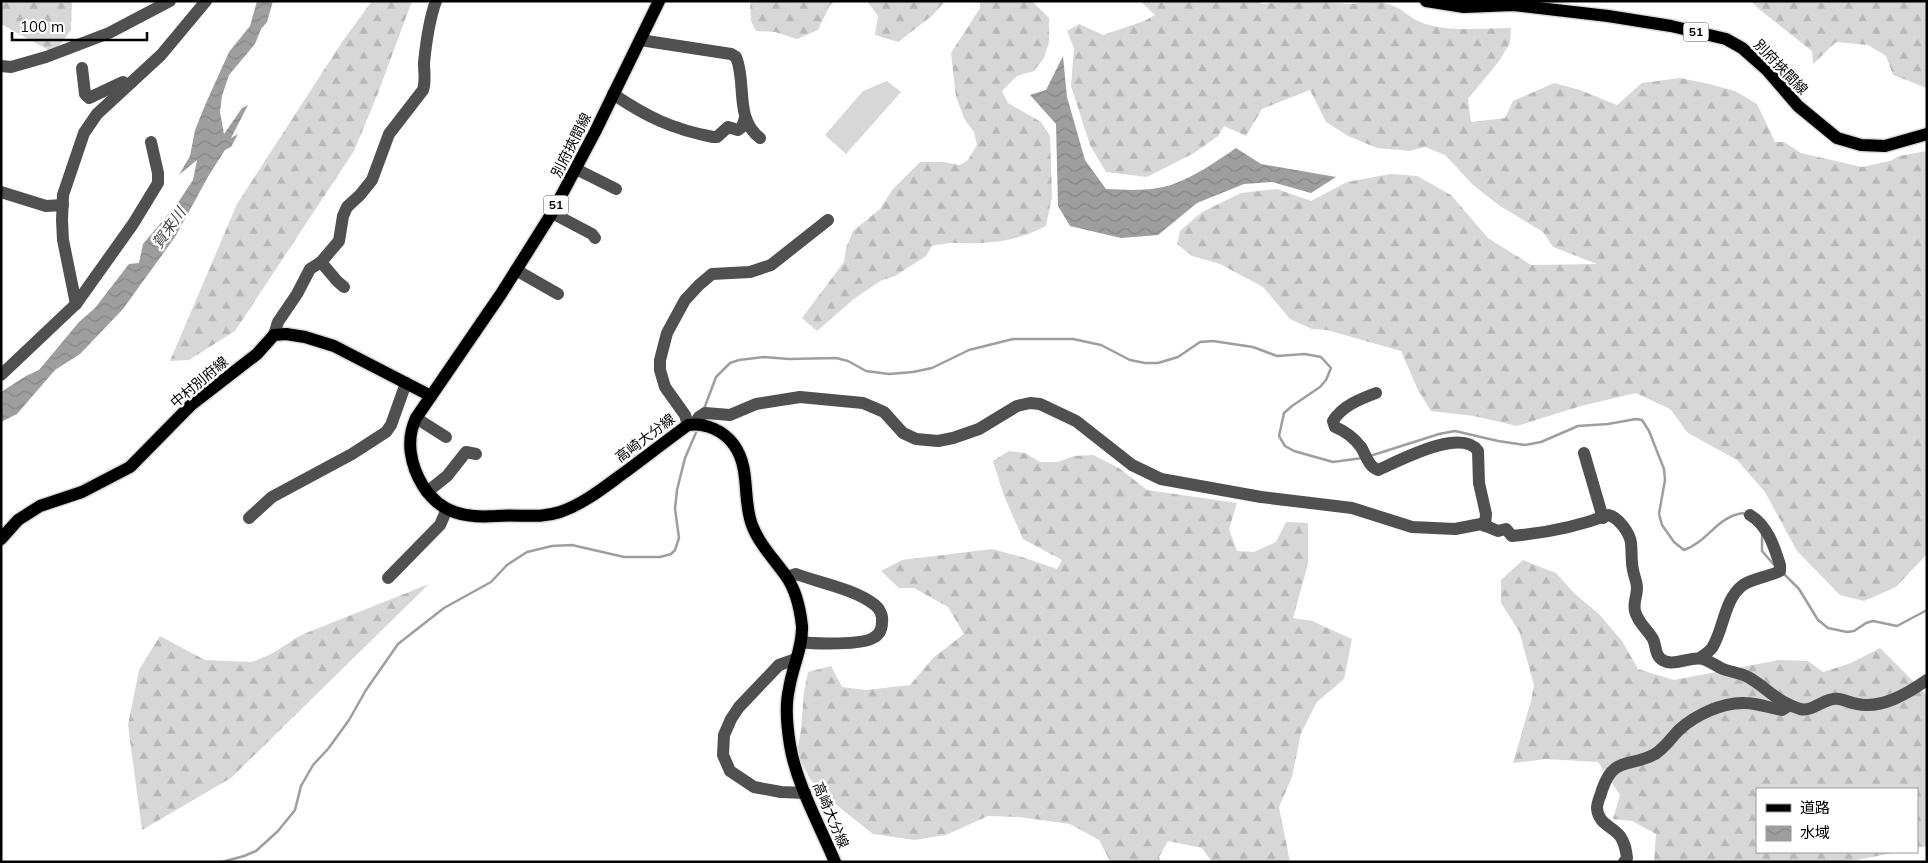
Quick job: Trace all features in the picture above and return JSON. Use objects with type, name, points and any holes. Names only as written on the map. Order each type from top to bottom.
[{"type":"main road","name":"別府挾間線","points":[[431,396],[552,213],[576,170],[659,1]]},
{"type":"main road","name":"別府挾間線","points":[[1426,1],[1464,7],[1514,5],[1608,16],[1670,26],[1726,39],[1742,48],[1767,70],[1798,106],[1837,138],[1861,145],[1885,146],[1927,134]]},
{"type":"main road","points":[[274,336],[286,334],[306,337],[334,346],[431,396]]},
{"type":"main road","name":"中村別府線","points":[[1,539],[18,520],[40,506],[82,492],[130,467],[191,404],[257,354],[274,336]]},
{"type":"main road","name":"高崎大分線","points":[[431,396],[416,418],[411,431],[413,464],[427,492],[453,513],[467,516],[538,516],[560,512],[588,499],[691,424],[710,427],[720,431],[734,444],[744,462],[746,501],[752,525],[760,541],[787,577],[797,598],[802,627],[801,642],[788,690],[787,719],[794,766],[835,862]]},
{"type":"street","points":[[1,66],[11,67],[109,33],[170,1]]},
{"type":"street","points":[[76,304],[63,240],[63,195],[84,133],[97,114],[162,55],[206,1]]},
{"type":"street","points":[[274,336],[278,322],[297,294],[310,269],[321,262],[339,241],[343,216],[347,207],[360,196],[372,180],[388,134],[415,104],[423,90],[426,81],[424,65],[426,50],[432,12],[436,1]]},
{"type":"street","points":[[640,40],[731,54],[736,57],[746,118],[749,127],[760,138]]},
{"type":"street","points":[[82,68],[85,94],[90,98],[123,82],[128,86]]},
{"type":"street","points":[[613,94],[651,118],[713,137],[717,137],[728,126],[738,130],[742,127],[746,118]]},
{"type":"street","points":[[1,375],[76,304],[133,224],[158,183],[158,173],[151,142]]},
{"type":"street","points":[[576,170],[616,189]]},
{"type":"street","points":[[1,192],[46,206],[63,205]]},
{"type":"street","points":[[552,213],[592,234],[595,238]]},
{"type":"street","points":[[828,220],[770,265],[750,272],[712,274],[685,300],[667,332],[660,360],[660,370],[666,387],[691,424],[705,413],[730,416],[756,404],[800,397],[864,402],[884,412],[903,432],[916,440],[938,441],[979,429],[1017,406],[1035,404],[1076,421],[1132,464],[1161,479],[1261,497],[1352,508],[1412,527],[1455,529],[1481,524],[1498,531],[1506,529],[1512,536],[1535,534],[1582,525],[1608,516],[1618,519],[1631,541],[1632,564],[1637,588],[1634,606],[1639,622],[1654,640],[1658,656],[1669,662],[1695,657],[1700,658],[1724,670],[1748,677],[1778,700],[1801,709],[1810,710],[1831,699],[1840,699],[1858,704],[1871,704],[1906,694],[1927,680]]},
{"type":"street","points":[[321,262],[344,287]]},
{"type":"street","points":[[516,270],[558,294]]},
{"type":"street","points":[[248,518],[272,497],[344,459],[386,432],[391,425],[406,383]]},
{"type":"street","points":[[1376,393],[1351,404],[1341,412],[1333,421],[1335,427],[1352,437],[1361,447],[1372,467],[1378,470],[1411,455],[1449,442],[1471,444],[1478,451],[1479,483],[1486,514],[1485,526]]},
{"type":"street","points":[[416,418],[446,437]]},
{"type":"street","points":[[427,492],[447,476],[466,452],[476,454]]},
{"type":"street","points":[[1584,454],[1602,518]]},
{"type":"street","points":[[388,578],[440,525],[447,509]]},
{"type":"street","points":[[1700,658],[1710,650],[1714,643],[1731,601],[1737,592],[1744,585],[1775,574],[1780,565],[1765,528],[1750,514]]},
{"type":"street","points":[[787,577],[796,574],[859,596],[876,606],[881,613],[883,621],[880,632],[873,639],[815,644],[801,642]]},
{"type":"street","points":[[796,660],[779,665],[739,707],[731,718],[724,735],[723,755],[730,771],[754,787],[781,792],[805,793]]},
{"type":"street","points":[[1624,862],[1626,846],[1620,836],[1604,824],[1599,817],[1597,807],[1607,776],[1614,768],[1654,754],[1689,722],[1712,709],[1744,703],[1782,710],[1790,705]]},
{"type":"green space","points":[[1,1],[72,1],[71,30],[54,53],[1,24]]},
{"type":"green space","points":[[372,1],[412,1],[354,151],[235,331],[189,360],[170,361],[237,204],[342,42]]},
{"type":"green space","points":[[750,1],[836,1],[830,5],[818,30],[797,39],[775,32],[756,31],[751,21]]},
{"type":"green space","points":[[867,1],[945,1],[933,15],[898,42],[875,35],[878,16]]},
{"type":"green space","points":[[980,1],[1032,1],[1049,18],[1049,42],[1044,58],[1034,71],[1017,76],[1002,91],[1008,103],[1041,122],[1050,136],[1052,196],[1046,226],[1005,241],[951,243],[932,246],[926,256],[895,276],[880,281],[854,299],[817,331],[802,318],[844,262],[846,248],[853,231],[880,209],[892,190],[920,162],[944,162],[960,165],[968,160],[977,145],[974,132],[965,120],[956,97],[951,53],[980,8]]},
{"type":"green space","points":[[1140,1],[1258,1],[1263,4],[1290,1],[1353,4],[1376,2],[1393,6],[1428,25],[1463,29],[1511,28],[1510,43],[1499,61],[1468,99],[1471,122],[1505,118],[1513,101],[1554,83],[1580,90],[1617,105],[1642,83],[1680,78],[1735,91],[1757,104],[1775,142],[1784,142],[1801,153],[1862,167],[1890,161],[1899,156],[1927,151],[1927,554],[1896,587],[1864,601],[1840,595],[1797,551],[1765,492],[1737,460],[1688,433],[1670,409],[1636,393],[1581,406],[1517,426],[1474,416],[1431,411],[1418,390],[1401,351],[1327,330],[1312,329],[1290,319],[1263,287],[1220,264],[1192,256],[1177,244],[1180,231],[1202,212],[1241,193],[1277,189],[1311,201],[1347,182],[1390,174],[1417,176],[1451,195],[1488,238],[1531,265],[1597,264],[1553,247],[1543,232],[1500,206],[1473,185],[1445,155],[1425,147],[1410,151],[1377,148],[1348,136],[1326,122],[1310,90],[1262,109],[1246,136],[1224,126],[1218,136],[1194,153],[1147,177],[1106,172],[1090,145],[1071,86],[1074,48],[1067,31],[1079,24],[1103,35],[1144,21],[1155,15]]},
{"type":"green space","points":[[1751,1],[1927,1],[1927,88],[1893,75],[1886,56],[1868,45],[1836,42],[1813,64],[1812,51]]},
{"type":"green space","points":[[887,81],[901,92],[846,154],[825,135],[863,91]]},
{"type":"green space","points":[[1009,451],[1025,453],[1040,462],[1058,462],[1074,456],[1093,455],[1119,468],[1147,490],[1237,503],[1229,529],[1237,551],[1254,552],[1276,542],[1286,522],[1308,523],[1308,564],[1293,618],[1312,621],[1352,639],[1344,679],[1317,702],[1301,733],[1292,777],[1279,807],[1290,862],[1212,862],[1202,848],[1168,841],[1159,857],[1161,862],[1108,862],[1109,859],[1099,840],[1070,824],[1019,817],[988,816],[946,835],[915,840],[873,834],[829,799],[810,779],[797,754],[808,672],[831,666],[842,687],[866,690],[910,685],[934,657],[964,634],[948,607],[914,588],[899,588],[881,571],[902,560],[992,549],[1057,569],[1062,560],[1023,539],[1004,496],[993,461]]},
{"type":"green space","points":[[1523,560],[1556,573],[1575,594],[1599,614],[1622,641],[1638,669],[1674,680],[1779,660],[1808,661],[1823,672],[1851,663],[1880,648],[1927,695],[1927,846],[1918,848],[1918,788],[1756,788],[1756,853],[1893,853],[1846,862],[1654,862],[1656,834],[1632,821],[1613,819],[1620,795],[1598,762],[1546,759],[1513,763],[1534,685],[1519,631],[1501,603],[1501,580]]},
{"type":"green space","points":[[429,584],[231,778],[142,830],[128,725],[139,670],[160,636],[205,660],[252,662],[273,653],[301,635]]},
{"type":"water","name":"賀来川","points":[[257,1],[273,1],[267,22],[261,29],[255,44],[229,75],[222,96],[220,112],[224,134],[242,108],[248,105],[231,138],[238,134],[231,147],[225,150],[209,175],[175,237],[123,309],[80,354],[55,370],[17,414],[1,422],[1,392],[39,370],[79,322],[95,308],[129,264],[139,263],[143,244],[177,204],[193,180],[197,160],[179,175],[190,156],[195,130],[229,52],[250,26]]},
{"type":"water","points":[[1063,56],[1067,97],[1085,160],[1106,189],[1141,190],[1168,186],[1199,172],[1236,148],[1261,164],[1336,177],[1311,193],[1272,182],[1244,184],[1197,203],[1158,235],[1121,238],[1070,226],[1058,206],[1056,124],[1030,95],[1046,90]]},
{"type":"waterway","points":[[704,409],[716,377],[730,363],[739,360],[764,357],[789,359],[836,358],[848,361],[866,371],[889,374],[932,368],[969,350],[1013,339],[1073,339],[1101,345],[1130,360],[1145,363],[1158,363],[1178,357],[1200,342],[1213,341],[1253,347],[1277,356],[1305,354],[1321,357],[1331,368],[1326,380],[1320,387],[1284,413],[1279,436],[1285,446],[1294,451],[1333,462],[1362,458]]},
{"type":"waterway","points":[[1370,456],[1439,434],[1455,431],[1525,445],[1541,442],[1578,426],[1608,424],[1636,419],[1642,420],[1649,431],[1664,469],[1665,480],[1659,514],[1662,525],[1674,542],[1684,550],[1700,541],[1726,519],[1743,513],[1745,515]]},
{"type":"waterway","points":[[222,862],[256,851],[278,831],[295,810],[301,786],[313,765],[328,749],[349,720],[366,690],[398,644],[444,608],[491,582],[507,565],[527,552],[552,546],[572,545],[624,557],[660,557],[671,554],[675,550],[679,538],[675,509],[677,490],[685,458],[698,428]]},
{"type":"waterway","points":[[1762,534],[1762,551],[1775,566]]},
{"type":"waterway","points":[[1783,573],[1799,589],[1818,620],[1828,628],[1847,632],[1854,631],[1873,621],[1897,626],[1927,610]]}]
